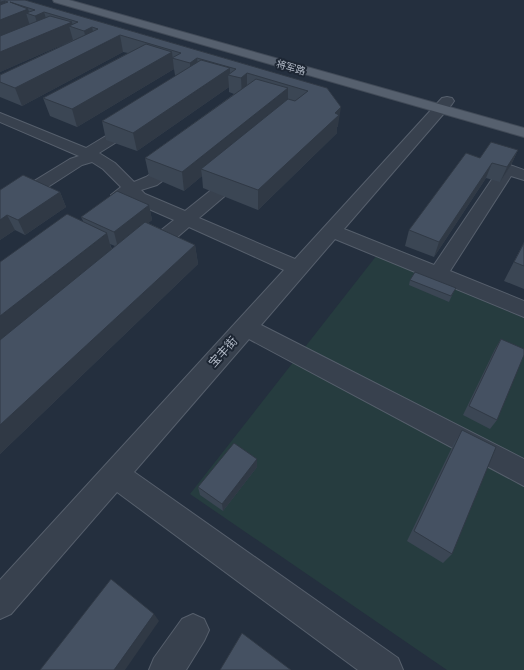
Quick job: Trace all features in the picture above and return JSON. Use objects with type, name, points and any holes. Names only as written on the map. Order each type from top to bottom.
[{"type":"main road","name":"将军路","points":[[58,0],[443,105],[524,122]]},
{"type":"main road","name":"将军路","points":[[85,0],[443,105],[524,133]]},
{"type":"street","name":"宝丰街","points":[[0,603],[443,105]]},
{"type":"street","points":[[0,210],[76,162],[91,155],[148,116]]},
{"type":"street","points":[[2,120],[38,125],[109,166],[121,177],[139,198],[185,220],[298,268]]},
{"type":"street","points":[[103,207],[129,188],[151,181],[188,155]]},
{"type":"street","points":[[131,265],[252,164]]},
{"type":"street","points":[[438,275],[506,169],[524,175]]},
{"type":"street","points":[[331,231],[524,309]]},
{"type":"street","points":[[246,326],[524,473]]},
{"type":"street","points":[[115,474],[386,670]]},
{"type":"street","points":[[166,670],[193,630]]},
{"type":"green space","points":[[377,255],[524,318],[524,670],[447,670],[190,494]]},
{"type":"building","points":[[0,0],[25,0],[327,88],[341,107],[335,113],[339,115],[258,190],[201,169],[288,99],[295,101],[308,91],[247,73],[241,78],[228,75],[236,69],[197,58],[190,63],[172,58],[181,53],[120,35],[15,88],[0,82],[0,75],[98,29],[92,27],[84,31],[69,26],[78,22],[44,12],[35,16],[26,13],[35,10],[10,2],[28,9],[0,20],[0,5],[8,2],[0,2]]},
{"type":"building","points":[[50,16],[72,22],[0,52],[0,36]]},
{"type":"building","points":[[146,44],[172,52],[72,109],[43,98]]},
{"type":"building","points":[[201,60],[230,68],[133,133],[102,121]]},
{"type":"building","points":[[256,79],[288,88],[182,172],[145,158]]},
{"type":"building","points":[[491,142],[518,150],[507,167],[492,163],[439,242],[409,230],[466,153],[480,158]]},
{"type":"building","points":[[23,175],[60,192],[18,220],[7,215],[0,220],[0,190]]},
{"type":"building","points":[[117,191],[149,205],[114,232],[81,217]]},
{"type":"building","points":[[67,214],[107,233],[0,316],[0,262]]},
{"type":"building","points":[[145,222],[195,245],[0,425],[0,340]]},
{"type":"building","points":[[524,243],[524,266],[514,262]]},
{"type":"building","points":[[415,272],[456,288],[451,296],[410,280]]},
{"type":"building","points":[[501,339],[524,349],[524,355],[497,420],[469,406]]},
{"type":"building","points":[[462,430],[496,447],[452,554],[414,531]]},
{"type":"building","points":[[234,443],[257,459],[222,504],[198,487]]},
{"type":"building","points":[[111,579],[154,614],[114,670],[40,670]]},
{"type":"building","points":[[242,633],[291,670],[220,670]]}]
